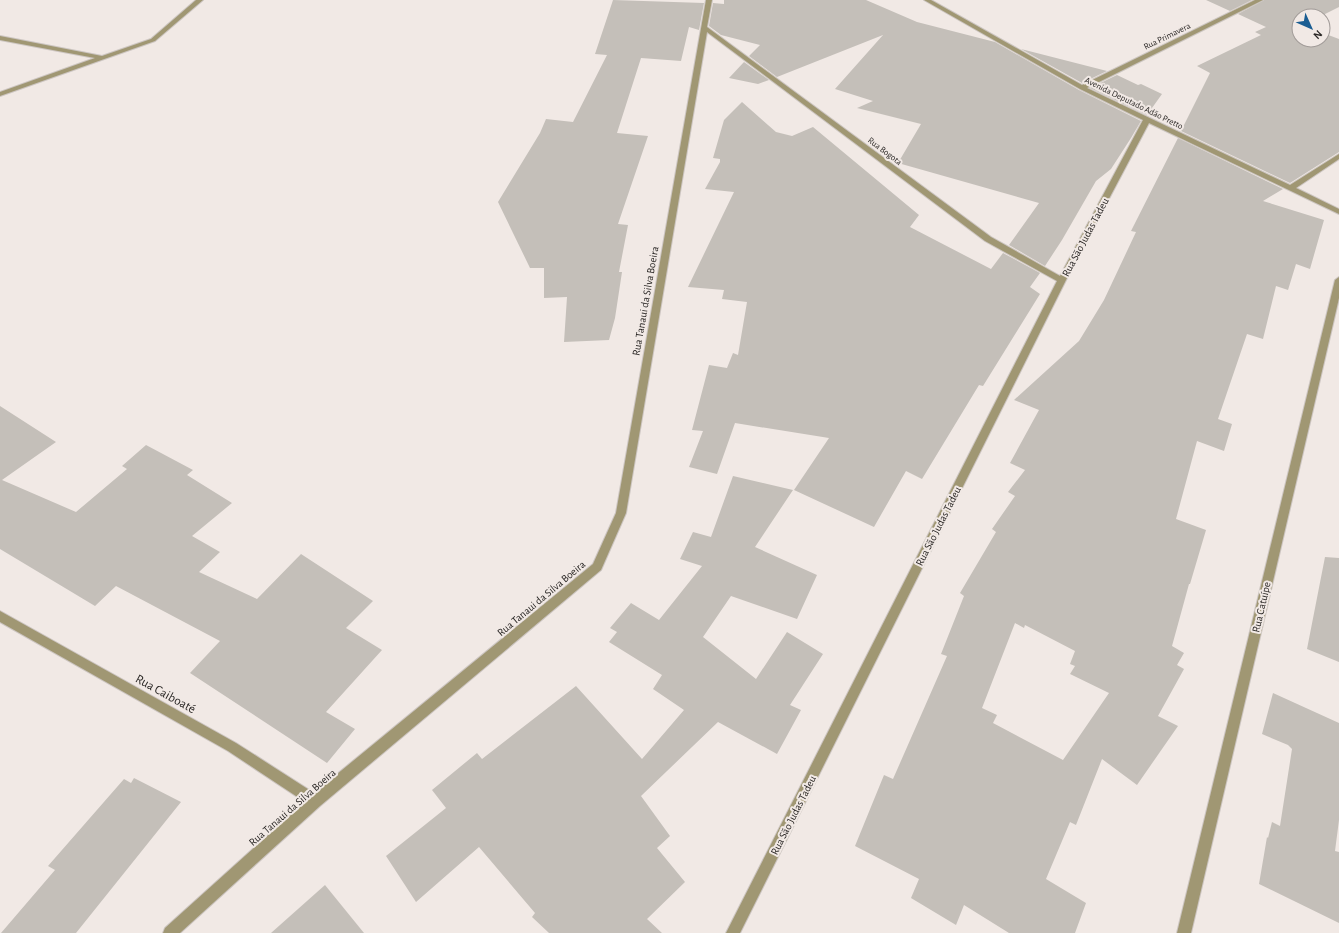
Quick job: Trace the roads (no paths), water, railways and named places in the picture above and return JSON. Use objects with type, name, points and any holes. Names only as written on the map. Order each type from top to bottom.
[{"type":"street","points":[[0,94],[153,40],[200,0]]},
{"type":"street","name":"Rua Tanaui da Silva Boeira","points":[[170,933],[315,801],[597,568],[621,513],[709,0]]},
{"type":"street","name":"Avenida Deputado Adão Pretto","points":[[927,0],[1082,88],[1339,212]]},
{"type":"street","name":"Rua Primavera","points":[[1082,88],[1260,0]]},
{"type":"street","name":"Rua Bogota","points":[[704,27],[988,239],[1062,280]]},
{"type":"street","points":[[0,38],[102,58]]},
{"type":"street","name":"Rua São Judas Tadeu","points":[[733,933],[1062,280],[1146,120]]},
{"type":"street","points":[[1291,188],[1339,156]]},
{"type":"street","name":"Rua Catuípe","points":[[1184,933],[1339,280]]},
{"type":"street","name":"Rua Caiboaté","points":[[0,616],[232,747],[315,801]]}]
